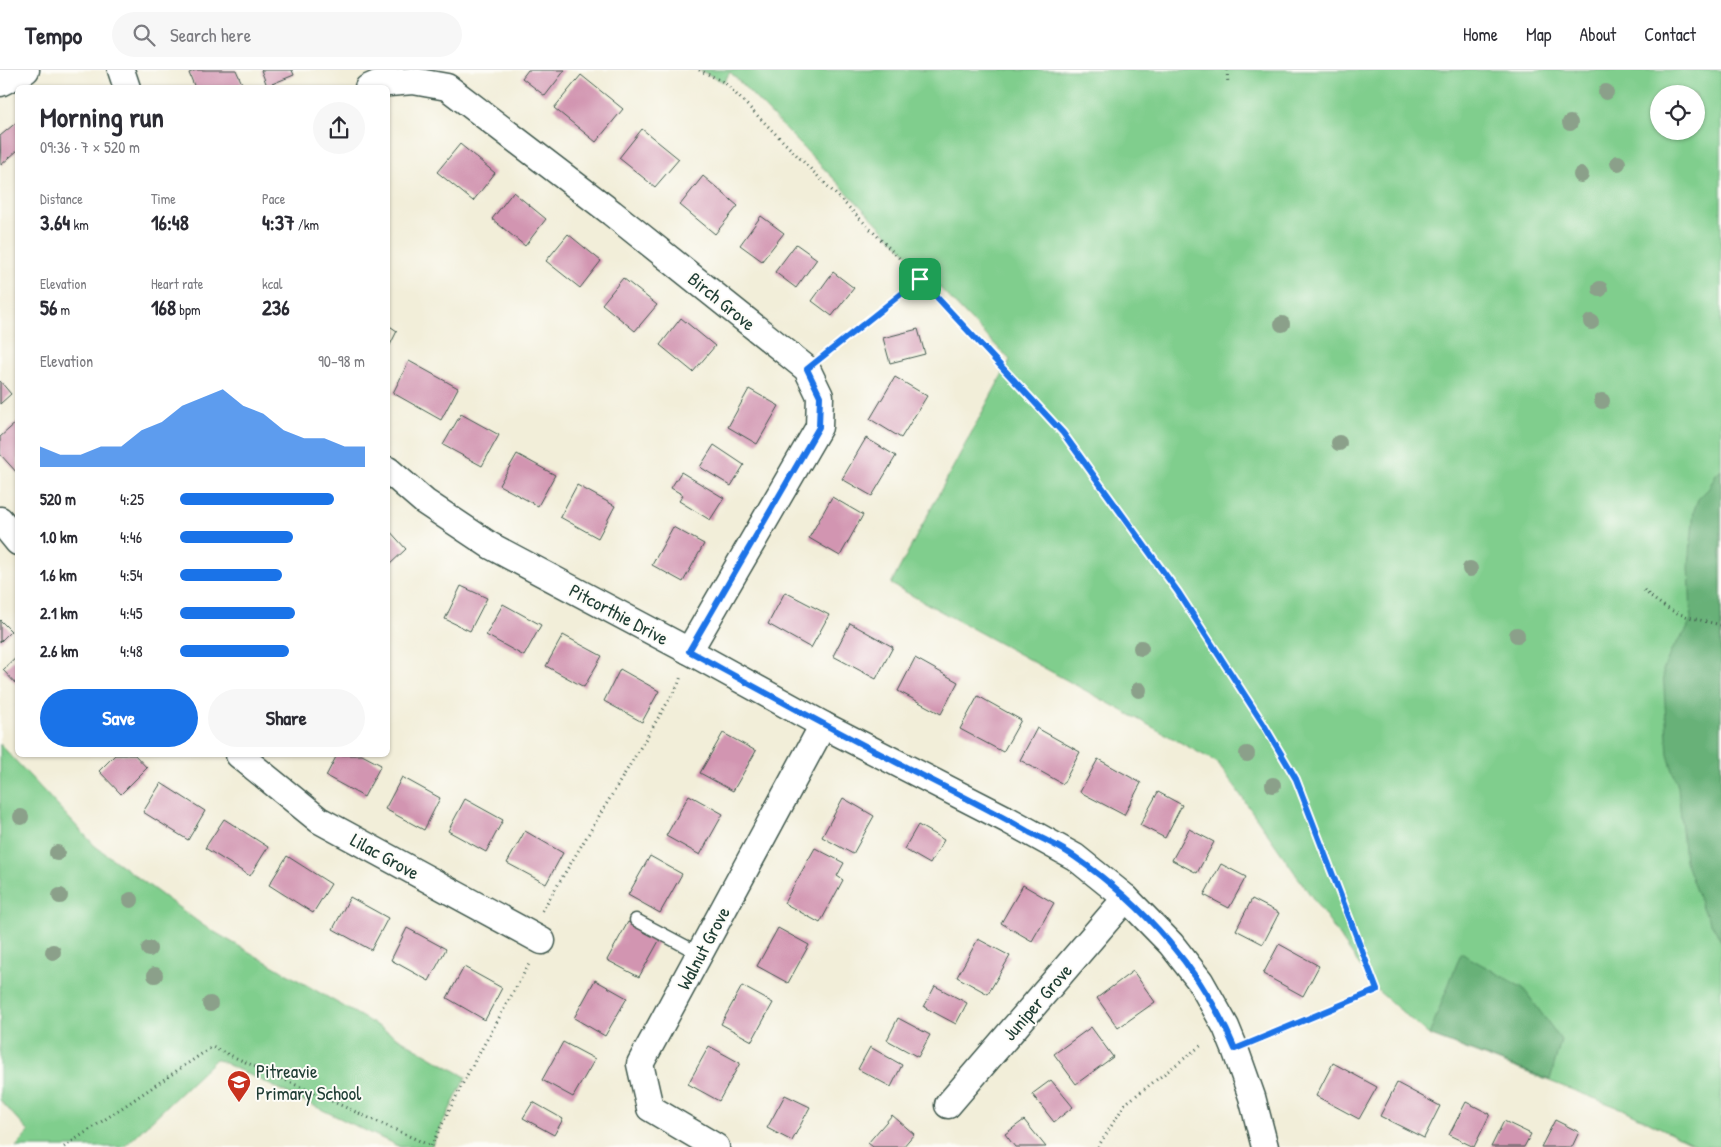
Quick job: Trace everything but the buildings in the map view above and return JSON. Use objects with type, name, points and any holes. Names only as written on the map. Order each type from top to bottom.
[{"type":"street","points":[[0,83],[26,70]]},
{"type":"street","points":[[120,70],[126,85]]},
{"type":"street","name":"Birch Grove","points":[[375,85],[413,81],[447,87],[612,213],[807,369],[820,396],[819,427],[689,651]]},
{"type":"street","name":"Pitcorthie Drive","points":[[390,472],[425,502],[491,546],[689,651],[823,725],[1008,820],[1075,857],[1126,898],[1171,944],[1200,981],[1230,1038],[1252,1097],[1265,1147]]},
{"type":"street","points":[[0,520],[15,538]]},
{"type":"street","name":"Walnut Grove","points":[[716,1147],[650,1108],[640,1064],[823,725]]},
{"type":"street","name":"Lilac Grove","points":[[241,757],[319,820],[535,938]]},
{"type":"street","name":"Juniper Grove","points":[[948,1106],[1126,898]]},
{"type":"lane","points":[[636,920],[700,954]]},
{"type":"path","points":[[699,70],[724,82],[920,279],[1063,433],[1178,592],[1264,725],[1296,779],[1377,990],[1230,1038],[1125,1104],[1098,1147]]},
{"type":"path","points":[[1227,70],[1228,84]]},
{"type":"path","points":[[807,369],[920,279]]},
{"type":"path","points":[[1644,590],[1656,602],[1679,615],[1721,625]]},
{"type":"path","points":[[64,1147],[212,1047],[431,1146],[535,938],[678,685],[689,651]]},
{"type":"path","points":[[176,1064],[179,1068]]},
{"type":"green space","points":[[699,70],[1721,70],[1721,1147],[1699,1147],[1625,1110],[1429,1035],[1377,990],[1218,763],[891,584],[1010,360],[730,72],[724,82]]},
{"type":"green space","points":[[1721,469],[1721,940],[1702,908],[1685,861],[1678,787],[1668,755],[1663,670],[1672,649],[1686,631],[1691,620],[1689,564],[1694,510],[1698,499],[1709,488],[1716,474]]},
{"type":"green space","points":[[0,744],[95,846],[204,926],[466,1077],[431,1147],[400,1147],[216,1059],[124,1147],[16,1147],[29,1132],[0,1100]]},
{"type":"green space","points":[[1461,953],[1523,988],[1561,1040],[1550,1080],[1429,1035]]},
{"type":"place","name":"Pitreavie Primary School","points":[[239,1103]]},
{"type":"route","points":[[920,279],[1063,433],[1178,592],[1264,725],[1296,779],[1377,990],[1235,1049],[1226,1027],[1200,981],[1171,944],[1126,898],[1075,857],[1008,820],[823,725],[689,651],[819,427],[820,396],[807,369],[920,279]]}]
